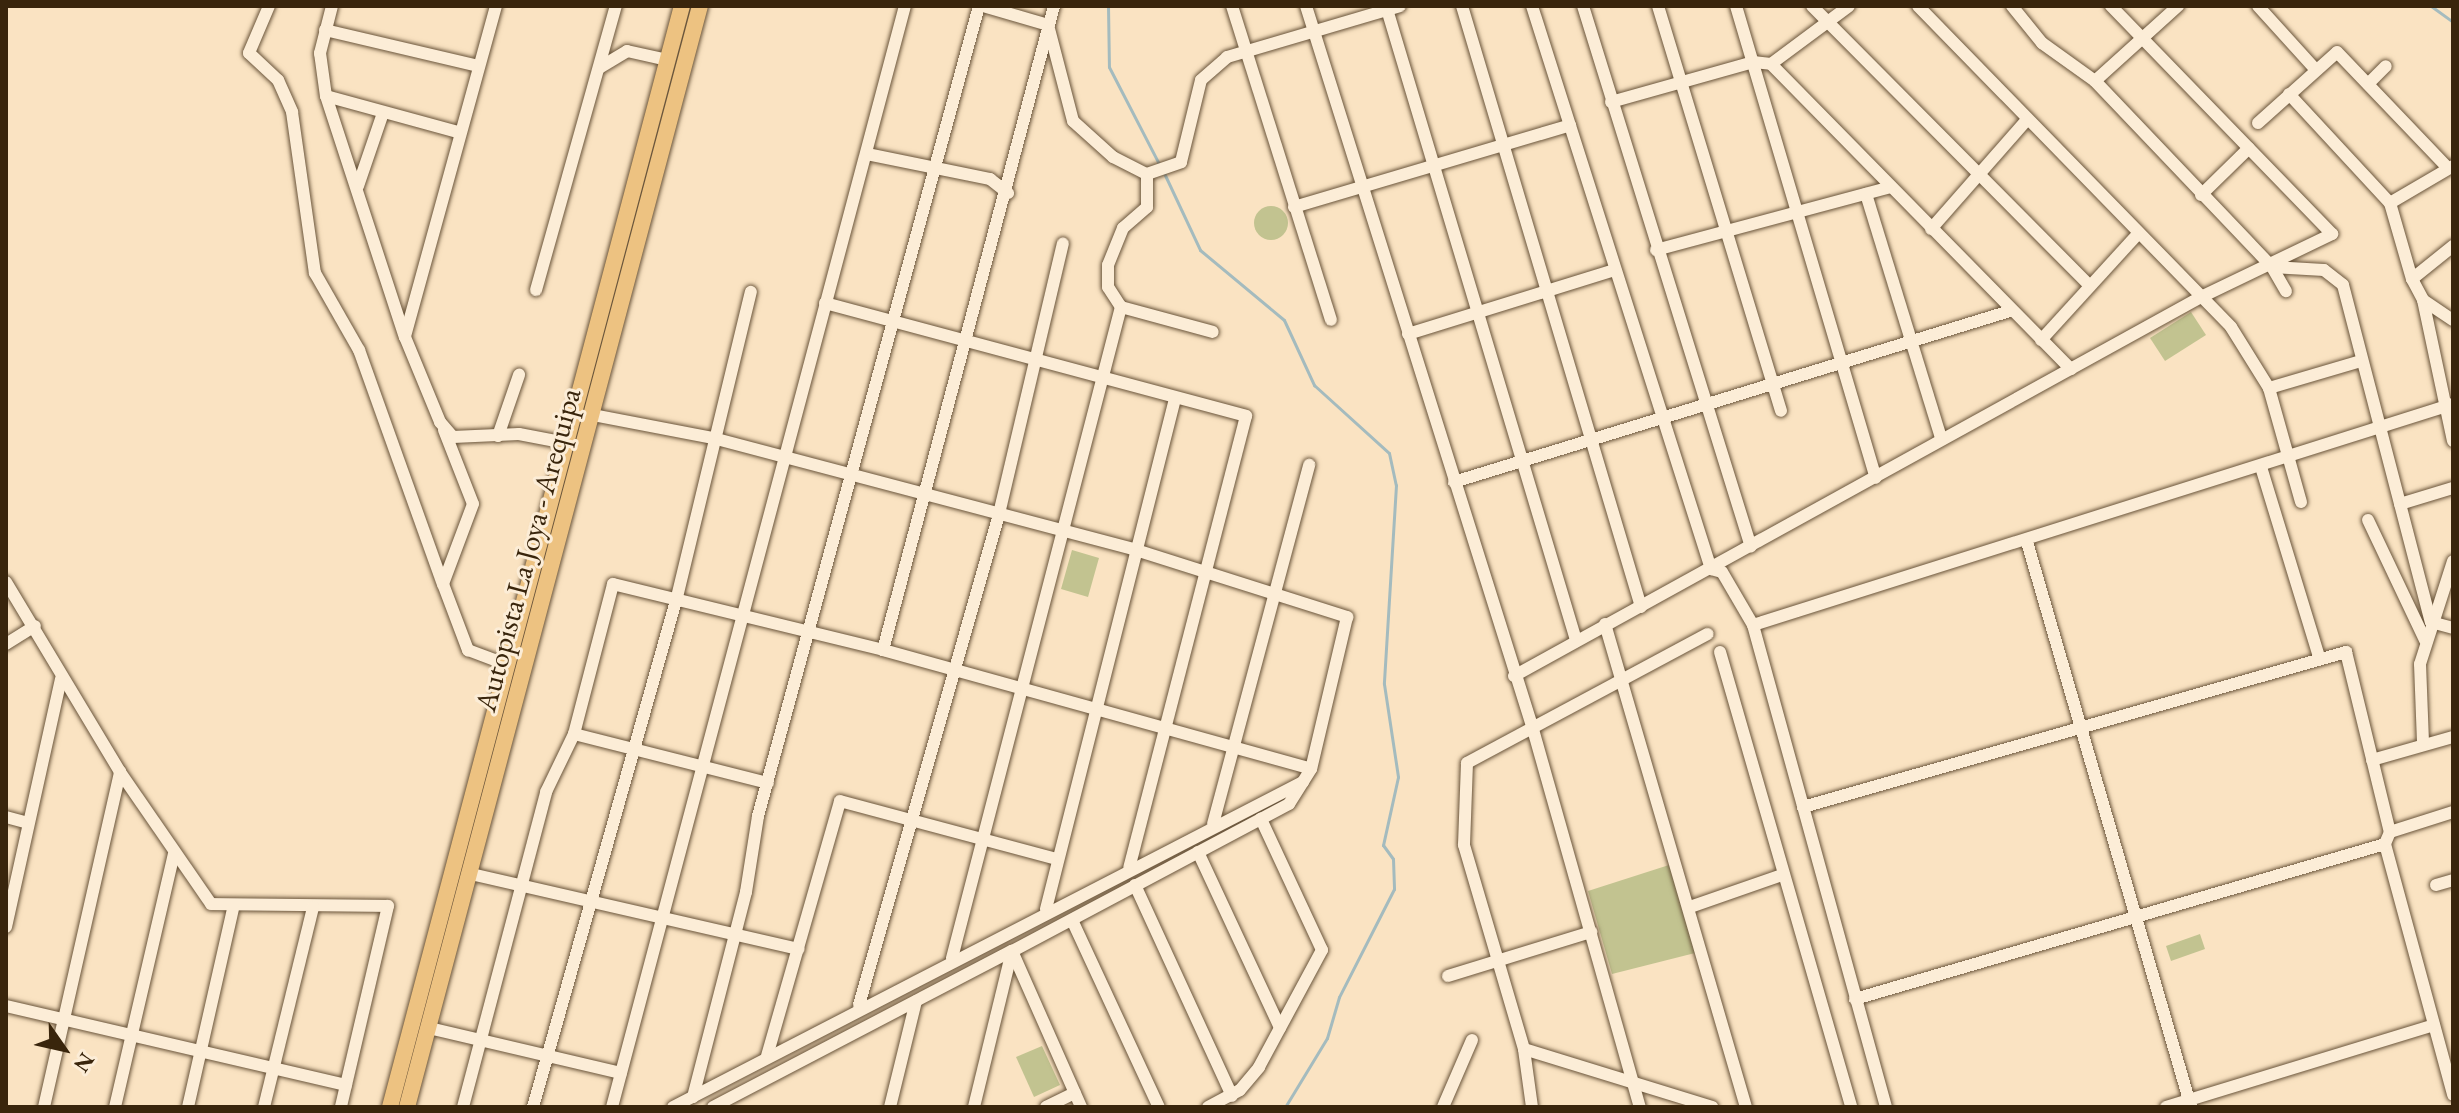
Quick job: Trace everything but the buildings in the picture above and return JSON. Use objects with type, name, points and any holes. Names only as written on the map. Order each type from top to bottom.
[{"type":"main road","name":"Autopista La Joya - Arequipa","points":[[390,1107],[682,6]]},
{"type":"main road","name":"Autopista La Joya - Arequipa","points":[[407,1107],[700,6]]},
{"type":"street","points":[[269,6],[249,53],[278,80],[292,112],[315,273],[359,350],[468,650],[508,665]]},
{"type":"street","points":[[332,6],[320,56],[326,96],[358,188],[370,247],[473,504],[443,584]]},
{"type":"street","points":[[405,337],[458,132],[496,6]]},
{"type":"street","points":[[536,290],[616,6]]},
{"type":"street","points":[[612,1107],[782,458],[905,6]]},
{"type":"street","points":[[693,1097],[735,939],[768,783],[898,325],[981,6],[1048,25]]},
{"type":"street","points":[[883,650],[1009,194],[1008,172],[1054,6]]},
{"type":"street","points":[[1232,6],[1331,320]]},
{"type":"street","points":[[1306,6],[1532,726],[1640,1107]]},
{"type":"street","points":[[1048,25],[1073,121],[1113,157],[1147,174],[1181,162],[1201,80],[1246,50],[1400,6]]},
{"type":"street","points":[[1462,6],[1641,607]]},
{"type":"street","points":[[1532,6],[1711,569]]},
{"type":"street","points":[[1583,6],[1702,404],[1751,547]]},
{"type":"street","points":[[1658,6],[1781,411]]},
{"type":"street","points":[[1736,6],[1876,478]]},
{"type":"street","points":[[1812,6],[1825,25],[1836,27],[2089,285]]},
{"type":"street","points":[[1771,64],[1849,6]]},
{"type":"street","points":[[1918,6],[2137,235],[2231,327],[2269,388],[2283,453],[2301,502]]},
{"type":"street","points":[[2012,6],[2042,43],[2095,81],[2272,267],[2286,291]]},
{"type":"street","points":[[1514,676],[2199,298],[2272,267],[2332,234],[2111,6]]},
{"type":"street","points":[[2095,81],[2178,6]]},
{"type":"street","points":[[2258,6],[2316,70]]},
{"type":"street","points":[[1386,8],[1576,640]]},
{"type":"street","points":[[325,30],[478,66]]},
{"type":"street","points":[[599,68],[627,51],[668,60]]},
{"type":"street","points":[[2258,123],[2337,52],[2451,167],[2390,203]]},
{"type":"street","points":[[1611,102],[1753,62],[1771,64],[2010,311],[2071,369]]},
{"type":"street","points":[[2368,84],[2386,66]]},
{"type":"street","points":[[2289,94],[2390,203],[2412,279],[2423,300],[2448,405],[2453,441]]},
{"type":"street","points":[[326,96],[458,132]]},
{"type":"street","points":[[358,188],[383,113]]},
{"type":"street","points":[[1931,229],[2026,121]]},
{"type":"street","points":[[1294,207],[1363,183],[1570,125]]},
{"type":"street","points":[[2201,195],[2249,148]]},
{"type":"street","points":[[867,154],[990,179],[1009,194]]},
{"type":"street","points":[[1147,174],[1147,207],[1123,228],[1108,265],[1108,287],[1121,307],[1213,332]]},
{"type":"street","points":[[1656,250],[1795,209],[1891,187]]},
{"type":"street","points":[[1866,194],[1941,438]]},
{"type":"street","points":[[2041,340],[2137,235]]},
{"type":"street","points":[[859,1005],[910,817],[998,518],[1063,244]]},
{"type":"street","points":[[2412,279],[2453,246]]},
{"type":"street","points":[[2272,267],[2334,273],[2361,361],[2431,622]]},
{"type":"street","points":[[1408,334],[1476,310],[1615,270]]},
{"type":"street","points":[[533,1107],[590,896],[677,597],[713,438],[751,292]]},
{"type":"street","points":[[2423,300],[2453,320]]},
{"type":"street","points":[[825,303],[968,345],[1246,416],[1203,570],[1129,867]]},
{"type":"street","points":[[952,958],[1067,535],[1121,307]]},
{"type":"street","points":[[1454,482],[1909,339],[2010,311]]},
{"type":"street","points":[[2269,388],[2361,361]]},
{"type":"street","points":[[498,436],[519,375]]},
{"type":"street","points":[[1046,909],[1091,709],[1175,399]]},
{"type":"street","points":[[1753,625],[2261,467],[2283,453],[2448,405]]},
{"type":"street","points":[[593,415],[713,438],[998,518],[1133,549],[1277,591],[1347,617],[1311,769],[1289,804],[713,1107]]},
{"type":"street","points":[[444,430],[461,439],[498,436],[566,443]]},
{"type":"street","points":[[1213,824],[1309,465]]},
{"type":"street","points":[[2261,467],[2318,654]]},
{"type":"street","points":[[2400,504],[2453,488]]},
{"type":"street","points":[[2368,520],[2425,640]]},
{"type":"street","points":[[2027,542],[2190,1103]]},
{"type":"street","points":[[2423,742],[2425,640],[2453,561]]},
{"type":"street","points":[[1711,569],[1722,572],[1753,625],[1886,1107]]},
{"type":"street","points":[[6,582],[35,626],[61,679],[120,772],[211,904],[233,909],[388,906],[341,1107]]},
{"type":"street","points":[[463,1107],[551,778],[574,734],[613,584],[677,597],[883,650],[1311,769]]},
{"type":"street","points":[[2431,622],[2453,628]]},
{"type":"street","points":[[1605,624],[1746,1107]]},
{"type":"street","points":[[6,644],[35,626]]},
{"type":"street","points":[[1538,1105],[1500,962],[1464,845],[1467,763],[1708,634]]},
{"type":"street","points":[[1720,652],[1851,1107]]},
{"type":"street","points":[[1803,807],[2318,654],[2346,652],[2388,838],[2453,1095]]},
{"type":"street","points":[[6,927],[61,679]]},
{"type":"street","points":[[574,734],[635,746],[768,783]]},
{"type":"street","points":[[2372,760],[2423,742],[2453,737]]},
{"type":"street","points":[[44,1107],[120,772]]},
{"type":"street","points":[[673,1107],[859,1005],[1213,824],[1303,782]]},
{"type":"street","points":[[767,1056],[840,801],[910,817],[984,842],[1057,859]]},
{"type":"street","points":[[1855,999],[2388,838],[2453,812]]},
{"type":"street","points":[[6,817],[28,823]]},
{"type":"street","points":[[1208,1107],[1232,1096],[1259,1067],[1322,950],[1261,819]]},
{"type":"street","points":[[1198,852],[1280,1028]]},
{"type":"street","points":[[115,1107],[174,854]]},
{"type":"street","points":[[471,874],[590,896],[735,939],[799,949]]},
{"type":"street","points":[[1690,907],[1782,875]]},
{"type":"street","points":[[2436,885],[2453,880]]},
{"type":"street","points":[[1135,885],[1232,1096]]},
{"type":"street","points":[[264,1107],[313,907]]},
{"type":"street","points":[[188,1107],[233,909]]},
{"type":"street","points":[[1072,920],[1159,1107]]},
{"type":"street","points":[[1448,976],[1591,932]]},
{"type":"street","points":[[1012,951],[1081,1107]]},
{"type":"street","points":[[974,1107],[1012,951]]},
{"type":"street","points":[[890,1107],[916,1001]]},
{"type":"street","points":[[6,1006],[202,1047],[346,1085]]},
{"type":"street","points":[[2166,1107],[2190,1103],[2434,1025]]},
{"type":"street","points":[[429,1028],[547,1050],[621,1073]]},
{"type":"street","points":[[1443,1107],[1472,1040]]},
{"type":"street","points":[[1524,1049],[1712,1107]]},
{"type":"street","points":[[1046,1107],[1075,1093]]},
{"type":"green space","points":[[1271,206],[1283,211],[1288,223],[1283,235],[1271,240],[1259,235],[1254,223],[1259,211]]},
{"type":"green space","points":[[2191,312],[2206,335],[2165,361],[2150,338]]},
{"type":"green space","points":[[1072,550],[1099,558],[1088,597],[1061,589]]},
{"type":"green space","points":[[1669,865],[1695,953],[1612,974],[1588,891]]},
{"type":"green space","points":[[2200,934],[2205,949],[2171,961],[2166,946]]},
{"type":"green space","points":[[1042,1046],[1060,1085],[1034,1097],[1016,1057]]},
{"type":"waterway","points":[[1108,6],[1109,67],[1160,166]]},
{"type":"waterway","points":[[2431,6],[2453,22]]},
{"type":"waterway","points":[[1164,173],[1200,250],[1284,320],[1314,385],[1389,453],[1396,485],[1384,684],[1398,777],[1383,845],[1393,859],[1394,889],[1339,997],[1327,1038],[1285,1107]]}]
